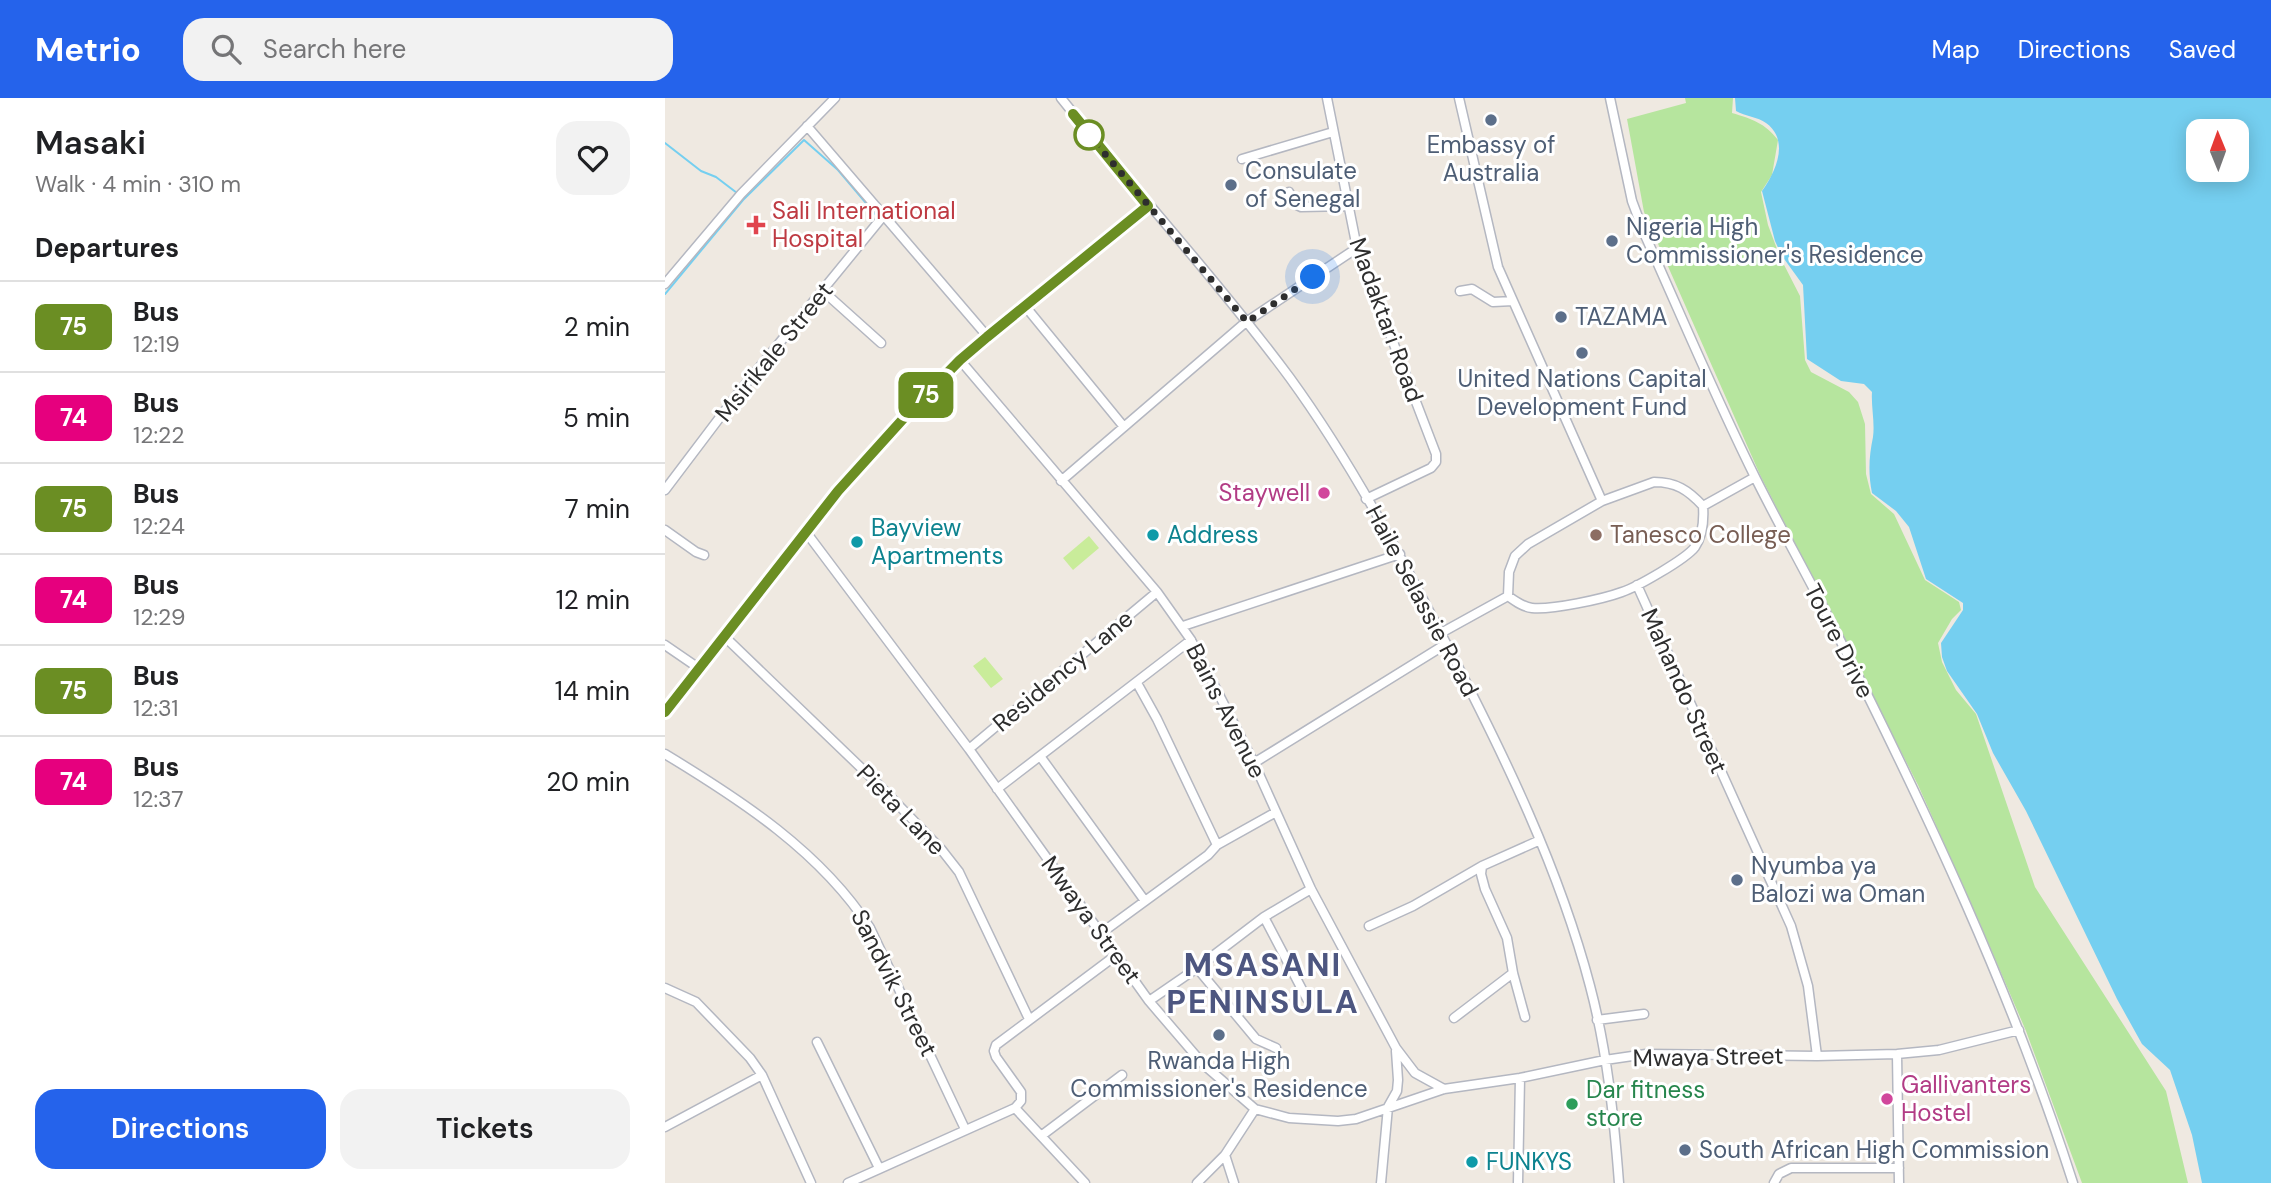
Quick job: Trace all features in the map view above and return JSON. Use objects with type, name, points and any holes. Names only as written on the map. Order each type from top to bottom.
[{"type":"street","points":[[665,284],[740,195],[835,98]]},
{"type":"street","name":"Haile Selassie Road","points":[[1061,98],[1247,322],[1319,421],[1400,554],[1521,793],[1574,933],[1605,1060],[1612,1101],[1619,1183]]},
{"type":"street","name":"Madaktari Road","points":[[1327,98],[1357,248],[1437,458],[1430,468],[1366,499]]},
{"type":"street","points":[[1459,98],[1492,247],[1513,302],[1602,501]]},
{"type":"street","name":"Toure Drive","points":[[1610,98],[1632,201],[1644,233],[1755,477],[1930,823],[2019,1030],[2073,1183]]},
{"type":"street","points":[[807,126],[987,337]]},
{"type":"street","points":[[1242,159],[1333,132]]},
{"type":"street","points":[[1289,192],[1295,204],[1301,206],[1349,206]]},
{"type":"street","points":[[665,712],[869,455],[960,360],[1148,206]]},
{"type":"street","name":"Msirikale Street","points":[[665,490],[736,396],[884,215]]},
{"type":"street","points":[[1061,481],[1247,322],[1357,248]]},
{"type":"street","points":[[1460,291],[1472,289],[1493,302],[1513,302]]},
{"type":"street","points":[[823,291],[881,342]]},
{"type":"street","points":[[1025,306],[1124,427]]},
{"type":"street","name":"Bains Avenue","points":[[960,360],[1183,626],[1254,763],[1311,889],[1396,1048],[1415,1073],[1444,1089]]},
{"type":"street","points":[[1508,596],[1509,572],[1515,556],[1538,538],[1602,501],[1654,482],[1668,482],[1681,486],[1703,506],[1755,477]]},
{"type":"street","name":"Mahando Street","points":[[1703,506],[1703,525],[1694,548],[1637,585],[1791,926],[1808,986],[1817,1056]]},
{"type":"street","points":[[665,530],[704,555]]},
{"type":"street","name":"Mwaya Street","points":[[806,532],[969,749],[1149,1001],[1203,1064],[1255,1109],[1289,1118],[1338,1121],[1356,1119],[1444,1089],[1520,1078],[1646,1054],[1897,1054],[1938,1050],[2019,1030]]},
{"type":"street","points":[[1183,626],[1400,554]]},
{"type":"street","points":[[1508,596],[1531,608],[1609,595],[1637,585]]},
{"type":"street","name":"Residency Lane","points":[[969,749],[1157,592]]},
{"type":"street","points":[[1441,634],[1508,596]]},
{"type":"street","name":"Pieta Lane","points":[[725,637],[881,787],[941,849],[958,872],[1029,1019]]},
{"type":"street","points":[[997,789],[1191,640]]},
{"type":"street","points":[[1254,763],[1446,644]]},
{"type":"street","points":[[665,645],[700,669]]},
{"type":"street","points":[[1136,684],[1157,719],[1217,845]]},
{"type":"street","name":"Sandvik Street","points":[[665,754],[733,798],[794,843],[853,901],[870,928],[965,1129]]},
{"type":"street","points":[[1040,756],[1145,901]]},
{"type":"street","points":[[1100,934],[1208,855],[1217,845],[1276,812]]},
{"type":"street","points":[[1369,926],[1413,906],[1482,866],[1538,841]]},
{"type":"street","points":[[1482,866],[1485,889],[1507,938],[1525,1017]]},
{"type":"street","points":[[1149,1001],[1264,917],[1311,889]]},
{"type":"street","points":[[1264,917],[1307,999]]},
{"type":"street","points":[[848,1183],[1015,1108],[1021,1101],[1021,1092],[994,1051],[996,1045],[1115,956]]},
{"type":"street","points":[[1197,968],[1256,1039],[1276,1048]]},
{"type":"street","points":[[1454,1018],[1513,973]]},
{"type":"street","points":[[665,988],[696,1002],[750,1058],[762,1075],[810,1183]]},
{"type":"street","points":[[1597,1020],[1644,1014]]},
{"type":"street","points":[[817,1042],[880,1168]]},
{"type":"street","points":[[1381,1183],[1388,1107],[1397,1091],[1396,1048]]},
{"type":"street","points":[[1897,1054],[1899,1183]]},
{"type":"street","points":[[665,1127],[762,1075]]},
{"type":"street","points":[[1041,1136],[1122,1075]]},
{"type":"street","points":[[1518,1183],[1520,1078]]},
{"type":"street","points":[[1015,1108],[1086,1183]]},
{"type":"street","points":[[1197,1183],[1224,1156],[1255,1109]]},
{"type":"street","points":[[1224,1156],[1234,1183]]},
{"type":"street","points":[[1774,1183],[1779,1174],[1791,1168],[1899,1168]]},
{"type":"green space","points":[[1685,98],[1733,98],[1732,113],[1758,122],[1778,140],[1772,175],[1761,192],[1768,225],[1780,257],[1800,296],[1805,360],[1811,372],[1849,392],[1858,402],[1865,424],[1866,474],[1871,494],[1894,514],[1925,580],[1959,602],[1961,610],[1952,619],[1938,643],[1942,662],[1956,690],[1976,714],[2035,887],[2166,1091],[2188,1183],[2082,1183],[2026,1031],[1918,785],[1761,477],[1644,212],[1627,119],[1686,103]]},
{"type":"green space","points":[[1089,536],[1099,548],[1073,570],[1063,558]]},
{"type":"green space","points":[[985,657],[1003,679],[991,688],[973,666]]},
{"type":"water","points":[[1735,98],[2271,98],[2271,1183],[2202,1183],[2192,1135],[2170,1070],[2142,1044],[2117,999],[2026,811],[1993,753],[1977,714],[1947,671],[1941,643],[1963,610],[1963,603],[1926,579],[1909,527],[1896,511],[1872,493],[1869,465],[1873,432],[1872,392],[1864,384],[1841,381],[1807,359],[1803,285],[1782,256],[1775,241],[1762,191],[1776,166],[1779,147],[1773,130],[1759,119],[1736,111]]},
{"type":"waterway","points":[[665,294],[743,200],[804,140],[838,170],[877,216]]},
{"type":"waterway","points":[[665,143],[701,171],[716,177],[737,193]]},
{"type":"bus line","name":"75","points":[[665,712],[838,491],[913,408],[960,360],[1148,206],[1073,114]]},
{"type":"place","name":"Embassy of Australia","points":[[1491,120]]},
{"type":"place","name":"Consulate of Senegal","points":[[1231,185]]},
{"type":"place","name":"Sali International Hospital","points":[[756,225]]},
{"type":"place","name":"Nigeria High Commissioner's Residence","points":[[1612,241]]},
{"type":"place","name":"TAZAMA","points":[[1561,317]]},
{"type":"place","name":"United Nations Capital Development Fund","points":[[1582,353]]},
{"type":"place","name":"Staywell","points":[[1324,493]]},
{"type":"place","name":"Address","points":[[1153,535]]},
{"type":"place","name":"Tanesco College","points":[[1596,535]]},
{"type":"place","name":"Bayview Apartments","points":[[857,542]]},
{"type":"place","name":"Nyumba ya Balozi wa Oman","points":[[1737,880]]},
{"type":"place","name":"Rwanda High Commissioner's Residence","points":[[1219,1035]]},
{"type":"place","name":"Gallivanters Hostel","points":[[1887,1099]]},
{"type":"place","name":"Dar fitness store","points":[[1572,1104]]},
{"type":"place","name":"South African High Commission","points":[[1685,1150]]},
{"type":"place","name":"FUNKYS","points":[[1472,1162]]},
{"type":"district","name":"MSASANI PENINSULA","points":[[1263,984]]},
{"type":"route","points":[[1089,135],[1247,322],[1313,277]]}]
